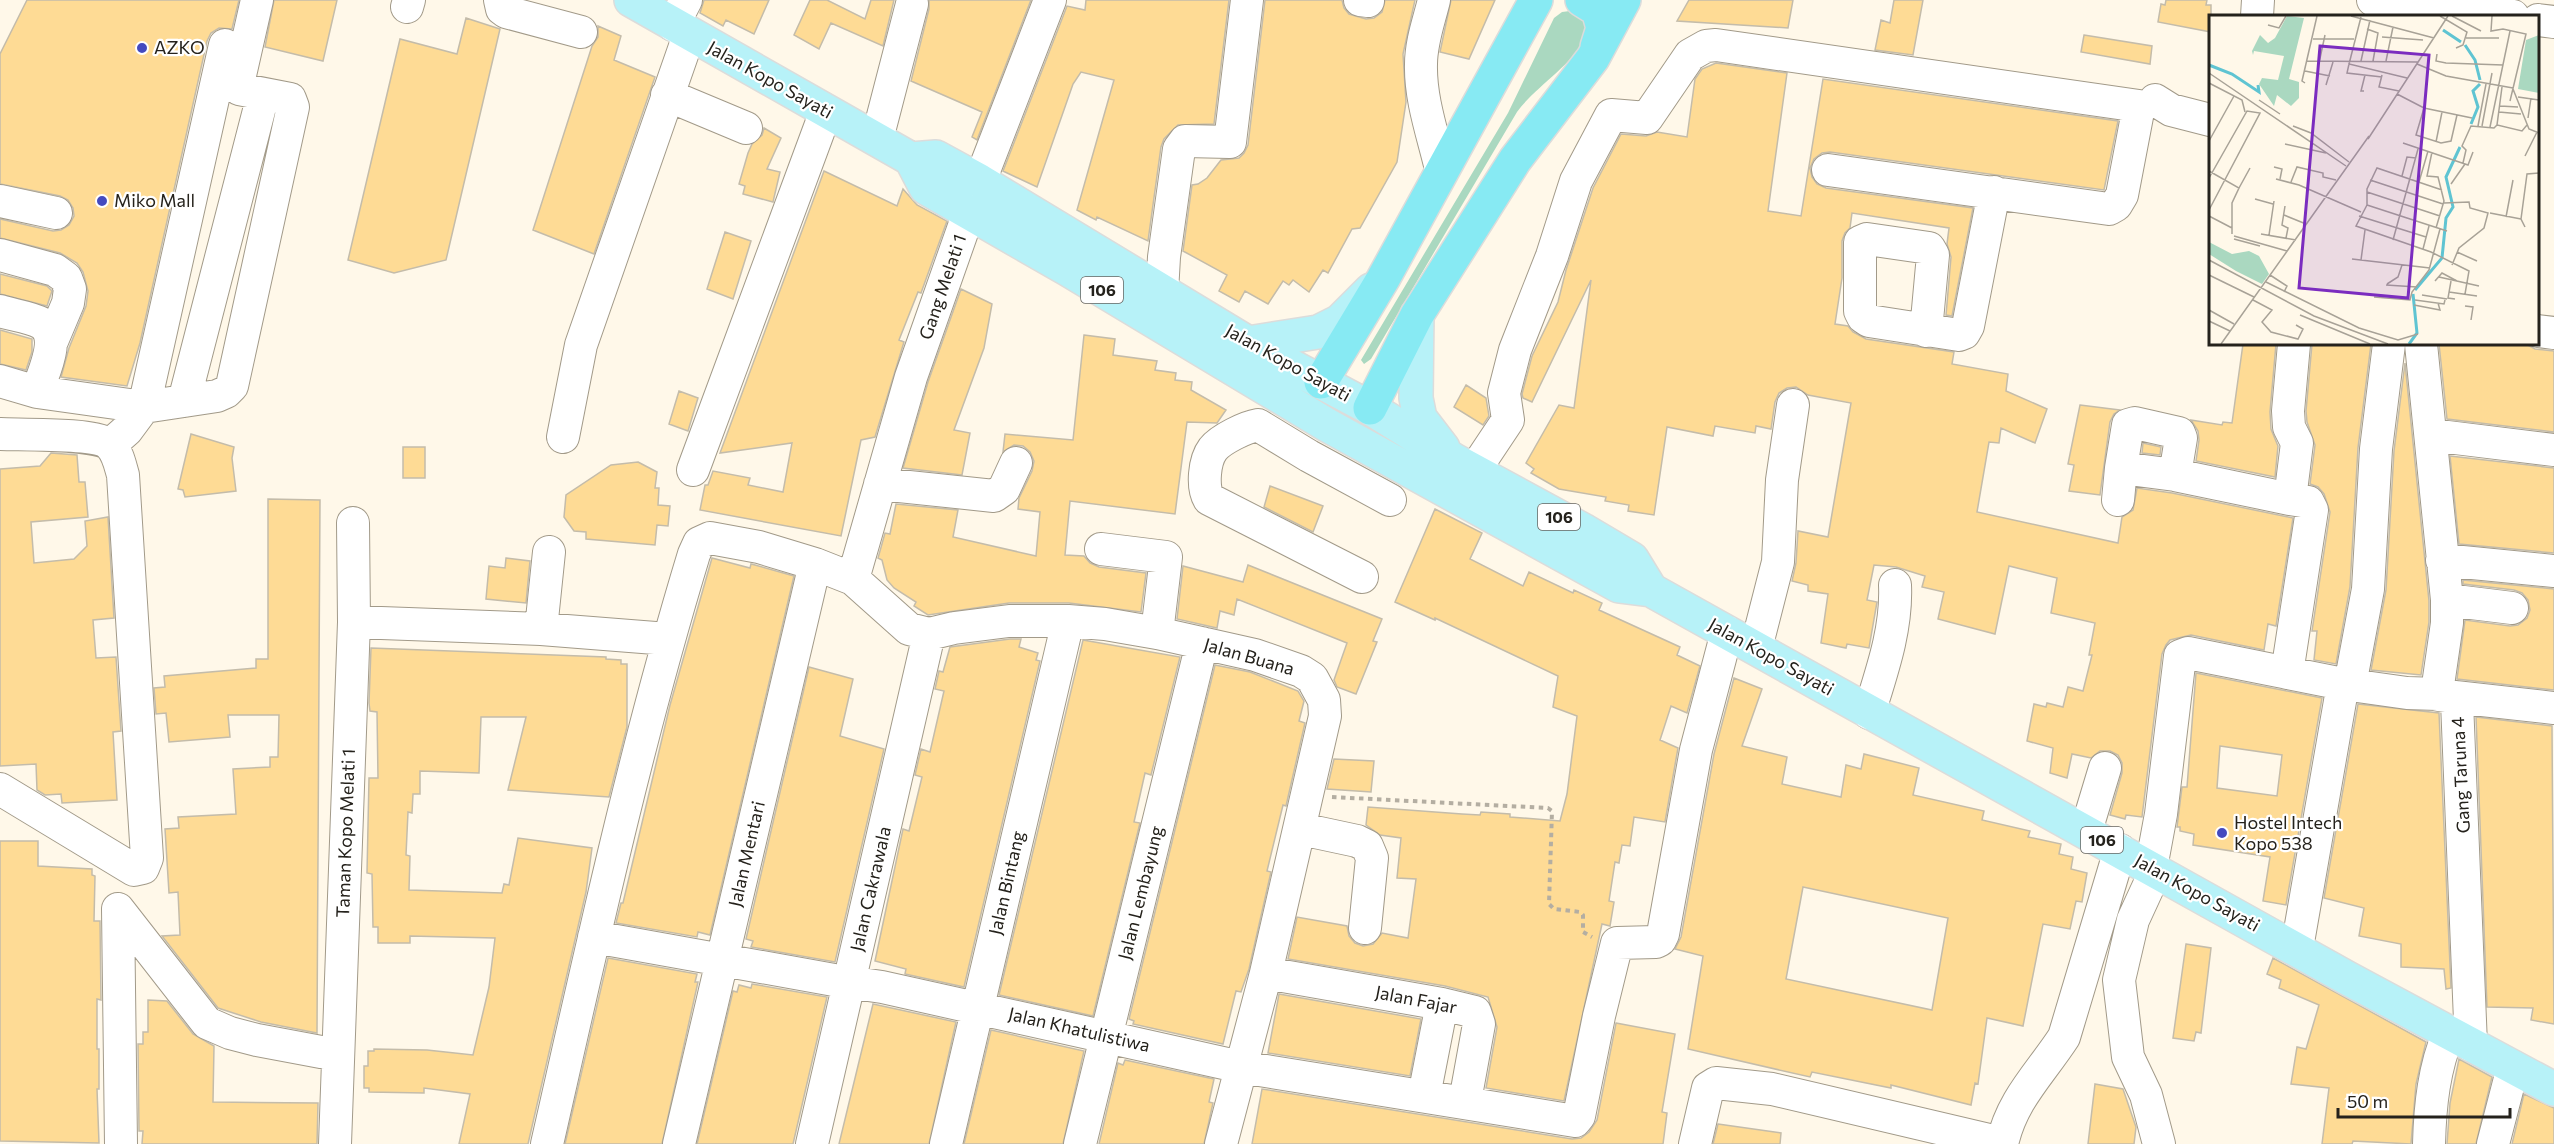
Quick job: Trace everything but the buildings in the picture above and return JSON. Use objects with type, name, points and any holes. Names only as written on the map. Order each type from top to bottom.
[{"type":"highway","points":[[1322,382],[1383,279],[1441,169],[1514,43],[1536,0]]},
{"type":"highway","points":[[1514,43],[1559,0]]},
{"type":"highway","points":[[1582,0],[1598,10],[1603,28],[1593,58]]},
{"type":"highway","points":[[1370,408],[1417,315],[1515,160],[1593,58],[1624,0]]},
{"type":"main road","name":"Jalan Kopo Sayati","points":[[631,0],[683,20],[826,111],[910,159],[926,188],[1328,424],[1619,586],[1651,590],[2349,979],[2554,1089]]},
{"type":"main road","name":"Jalan Kopo Sayati","points":[[910,159],[936,158],[980,180],[1248,343],[1370,408],[1464,466],[1583,530],[1632,559],[1651,590]]},
{"type":"main road","points":[[1248,343],[1318,332],[1340,321],[1383,279]]},
{"type":"main road","points":[[1417,315],[1416,398],[1420,418],[1428,432],[1464,466]]},
{"type":"main road","points":[[1322,382],[1328,424],[1370,408]]},
{"type":"street","points":[[110,445],[127,430],[144,407],[236,0]]},
{"type":"street","points":[[0,381],[37,392],[144,407],[217,396],[232,387],[293,107],[290,99],[244,92],[239,89],[238,84],[257,0]]},
{"type":"street","points":[[500,0],[502,9],[506,12],[581,32]]},
{"type":"street","name":"Gang Melati 1","points":[[853,579],[911,377],[980,180],[1050,0]]},
{"type":"street","points":[[1162,292],[1165,247],[1179,149],[1185,141],[1230,142],[1249,69],[1247,0]]},
{"type":"street","points":[[1434,0],[1423,43],[1421,65],[1426,111],[1441,169]]},
{"type":"street","points":[[2256,15],[2258,0]]},
{"type":"street","points":[[877,139],[912,4]]},
{"type":"street","points":[[2383,5],[2501,15]]},
{"type":"street","points":[[563,437],[581,345],[667,94],[683,20]]},
{"type":"street","points":[[2539,20],[2554,22]]},
{"type":"street","points":[[1464,466],[1508,420],[1504,393],[1515,350],[1552,256],[1576,181],[1611,115],[1647,118],[1690,55],[1696,51],[1716,45],[2139,106],[2122,195],[2114,207],[2105,209],[1828,170]]},
{"type":"street","points":[[667,94],[746,128]]},
{"type":"street","points":[[184,401],[263,95]]},
{"type":"street","points":[[2155,100],[2171,110],[2209,120]]},
{"type":"street","points":[[693,470],[826,111]]},
{"type":"street","points":[[1926,331],[1956,336],[1966,330],[1994,192]]},
{"type":"street","points":[[0,201],[56,213]]},
{"type":"street","points":[[0,255],[55,270],[66,278],[70,289],[68,303],[52,341],[37,392]]},
{"type":"street","points":[[0,311],[42,323],[52,341]]},
{"type":"street","points":[[2539,332],[2554,333]]},
{"type":"street","points":[[2290,499],[2297,442],[2289,427],[2288,411],[2294,345]]},
{"type":"street","points":[[2297,948],[2315,833],[2368,589],[2376,449],[2389,345]]},
{"type":"street","name":"Gang Taruna 4","points":[[2421,345],[2447,600],[2446,696],[2457,702],[2465,853],[2460,1038]]},
{"type":"street","points":[[1756,648],[1778,562],[1782,480],[1793,405]]},
{"type":"street","points":[[2118,500],[2128,425],[2135,423],[2179,433],[2181,438],[2175,476]]},
{"type":"street","points":[[1309,456],[1328,424]]},
{"type":"street","points":[[1362,577],[1209,499],[1206,495],[1204,481],[1213,448],[1251,426],[1265,428],[1309,456],[1390,500]]},
{"type":"street","points":[[0,434],[90,438],[110,445],[118,457],[123,475],[147,858],[143,868],[134,870],[0,789]]},
{"type":"street","points":[[2431,435],[2554,450]]},
{"type":"street","points":[[880,484],[993,496],[1005,489],[1016,463]]},
{"type":"street","points":[[2121,468],[2308,502],[2312,510],[2287,674]]},
{"type":"street","name":"Taman Kopo Melati 1","points":[[335,1144],[354,622],[354,523]]},
{"type":"street","points":[[547,1144],[594,937],[668,639],[699,543],[718,539],[759,547],[815,564],[853,579],[909,629],[929,634]]},
{"type":"street","points":[[1101,549],[1166,557],[1157,633]]},
{"type":"street","points":[[541,629],[549,552]]},
{"type":"street","points":[[2442,560],[2554,571]]},
{"type":"street","name":"Jalan Mentari","points":[[680,1144],[815,564]]},
{"type":"street","points":[[1869,713],[1889,645],[1895,607],[1895,585]]},
{"type":"street","points":[[2447,600],[2512,608]]},
{"type":"street","name":"Jalan Buana","points":[[929,634],[954,628],[1010,621],[1068,621],[1105,624],[1255,655],[1312,678],[1323,700],[1324,716],[1266,973],[1221,1144]]},
{"type":"street","name":"Jalan Bintang","points":[[946,1144],[1068,621]]},
{"type":"street","points":[[354,622],[541,629],[668,639]]},
{"type":"street","points":[[1563,1132],[1580,1116],[1599,1016],[1616,946],[1656,942],[1664,934],[1696,750],[1727,632]]},
{"type":"street","name":"Jalan Cakrawala","points":[[812,1144],[929,634]]},
{"type":"street","name":"Jalan Lembayung","points":[[1080,1144],[1202,643]]},
{"type":"street","points":[[2159,1144],[2146,1095],[2128,1057],[2119,980],[2133,920],[2154,869],[2180,656],[2188,652],[2287,674],[2407,693],[2554,708]]},
{"type":"street","points":[[2086,831],[2105,768]]},
{"type":"street","points":[[1300,828],[1357,841],[1367,846],[1371,858],[1365,928]]},
{"type":"street","points":[[1695,1144],[1708,1088],[1716,1083],[1772,1089],[2002,1143],[2008,1120],[2021,1095],[2050,1059],[2064,1037],[2120,850]]},
{"type":"street","points":[[121,1144],[118,909],[207,1023],[230,1033],[257,1040],[338,1053]]},
{"type":"street","name":"Jalan Khatulistiwa","points":[[594,937],[882,987],[1241,1067],[1465,1101],[1563,1132]]},
{"type":"street","name":"Jalan Fajar","points":[[1266,973],[1442,1004],[1475,1012],[1479,1024],[1465,1101]]},
{"type":"street","points":[[1424,1096],[1442,1004]]},
{"type":"street","points":[[2429,1144],[2434,1082],[2440,1053],[2460,1038]]},
{"type":"street","points":[[2493,1144],[2513,1067]]},
{"type":"path","points":[[1307,796],[1548,808],[1552,812],[1549,904],[1554,909],[1580,912],[1583,915],[1582,932],[1585,935],[1616,946]]},
{"type":"green space","points":[[1562,12],[1577,12],[1587,21],[1584,40],[1570,59],[1517,112],[1371,359],[1364,364],[1361,360],[1508,113],[1554,18]]},
{"type":"place","name":"AZKO","points":[[142,48]]},
{"type":"place","name":"Miko Mall","points":[[102,201]]},
{"type":"place","name":"Hostel Intech Kopo 538","points":[[2222,833]]}]
